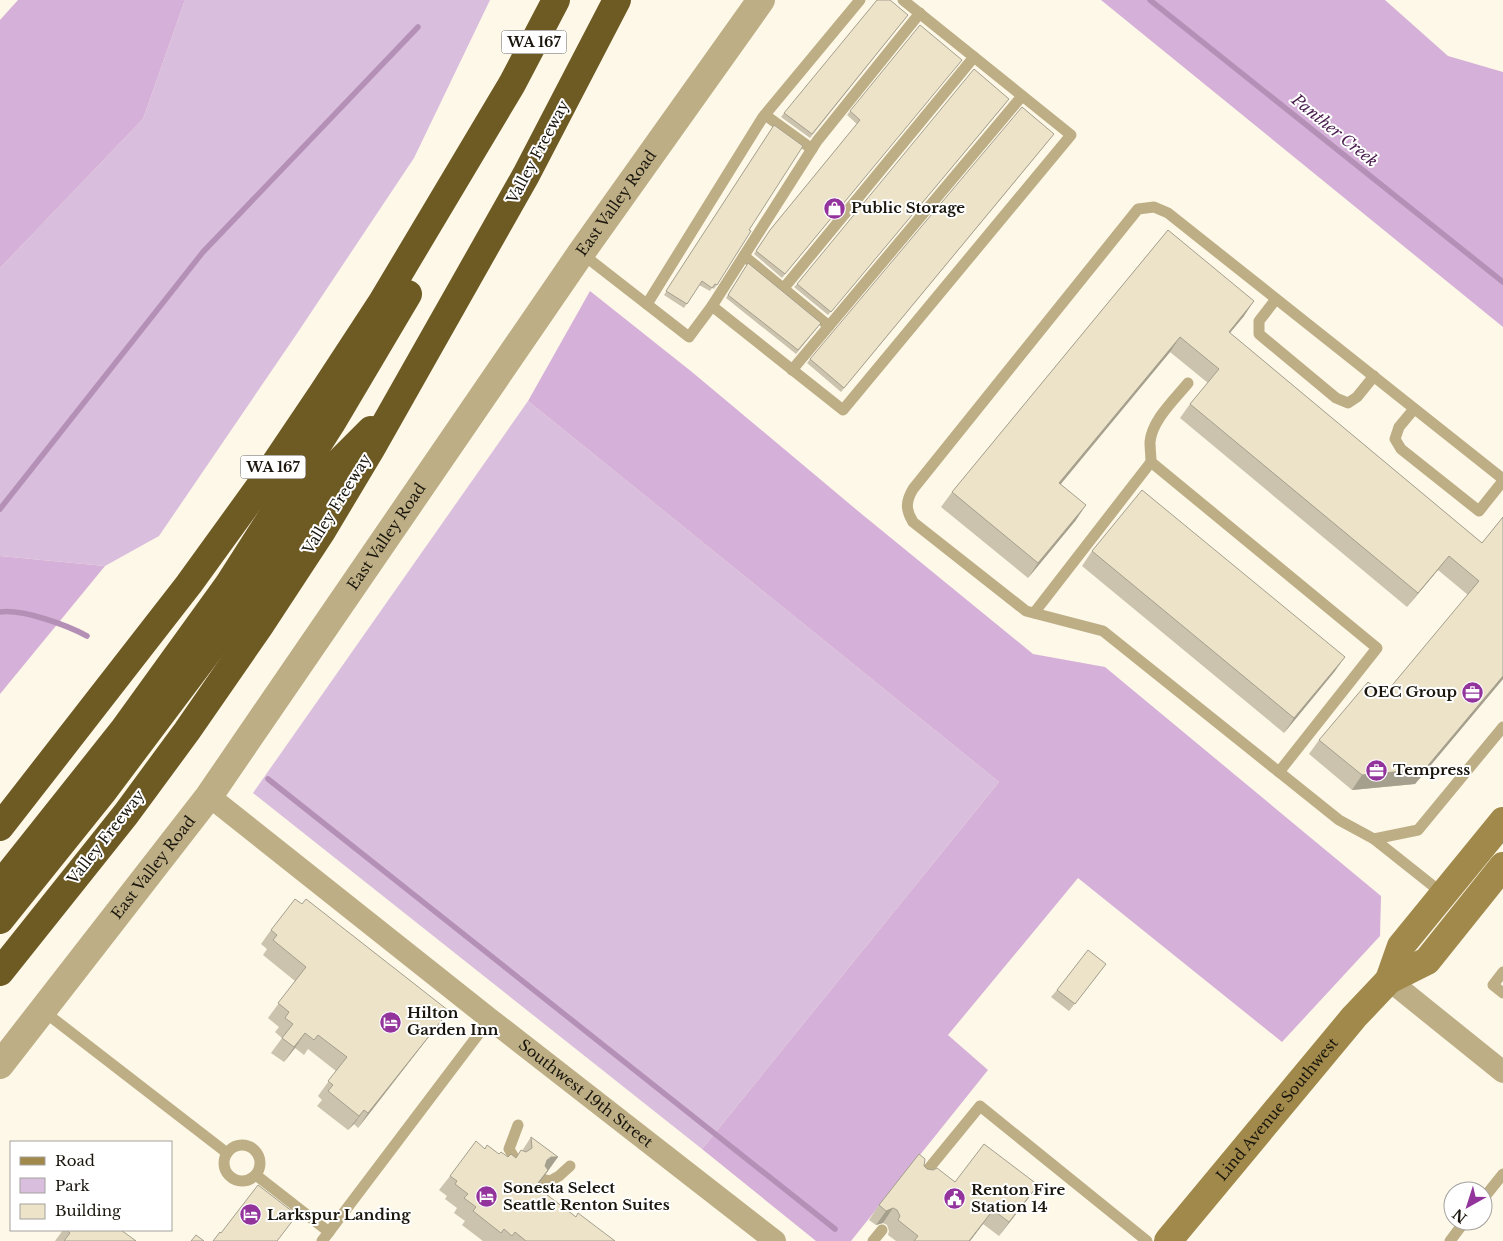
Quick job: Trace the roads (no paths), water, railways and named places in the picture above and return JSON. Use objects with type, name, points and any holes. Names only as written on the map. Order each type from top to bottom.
[{"type":"highway","name":"WA 167","points":[[0,827],[189,584],[257,490],[382,302],[512,84],[556,0]]},
{"type":"highway","name":"Valley Freeway","points":[[0,972],[126,814],[259,627],[322,531],[398,402],[526,175],[617,0]]},
{"type":"highway","points":[[0,884],[124,729],[222,593],[331,424],[454,217],[498,138],[509,116],[512,84]]},
{"type":"highway","points":[[0,920],[102,793],[253,592],[334,467],[398,402]]},
{"type":"main road","name":"Lind Avenue Southwest","points":[[1389,980],[1401,946],[1442,893],[1503,821]]},
{"type":"main road","name":"Lind Avenue Southwest","points":[[1168,1241],[1354,1017],[1389,980],[1427,961],[1503,866]]},
{"type":"street","name":"East Valley Road","points":[[0,1065],[209,796],[581,253],[762,0]]},
{"type":"street","name":"Southwest 19th Street","points":[[209,796],[490,1020],[775,1241]]},
{"type":"street","points":[[1389,980],[1503,1072]]},
{"type":"lane","points":[[647,304],[765,115],[860,0]]},
{"type":"lane","points":[[712,306],[844,410],[1071,135],[903,0]]},
{"type":"lane","points":[[581,253],[688,337],[712,306],[812,149],[920,13]]},
{"type":"lane","points":[[783,288],[974,57]]},
{"type":"lane","points":[[792,370],[1022,96]]},
{"type":"lane","points":[[765,115],[812,149]]},
{"type":"lane","points":[[1414,408],[1399,427],[1395,438],[1401,449],[1479,511],[1503,480],[1414,408],[1374,376],[1168,213],[1154,207],[1138,209],[913,488],[907,499],[907,512],[914,522],[1026,611],[1103,631],[1339,820],[1374,839],[1442,893]]},
{"type":"lane","points":[[744,256],[829,326]]},
{"type":"lane","points":[[1276,299],[1259,321],[1259,334],[1336,398],[1348,403],[1357,397],[1374,376]]},
{"type":"lane","points":[[1034,613],[1151,462],[1150,442],[1153,431],[1162,415],[1188,383]]},
{"type":"lane","points":[[1151,462],[1377,648],[1279,772]]},
{"type":"lane","points":[[1374,839],[1418,830],[1503,727]]},
{"type":"lane","points":[[1503,972],[1493,985],[1503,993]]},
{"type":"lane","points":[[42,1010],[227,1153]]},
{"type":"lane","points":[[256,1175],[326,1236],[490,1020]]},
{"type":"lane","points":[[921,1178],[980,1106],[1147,1241]]},
{"type":"lane","points":[[515,1159],[509,1149],[518,1125]]},
{"type":"lane","points":[[242,1145],[253,1149],[259,1158],[260,1164],[256,1175],[246,1181],[239,1181],[228,1176],[224,1165],[227,1153],[236,1146],[242,1145]]},
{"type":"lane","points":[[542,1179],[550,1181],[570,1166]]},
{"type":"lane","points":[[1493,1186],[1503,1174]]},
{"type":"lane","points":[[873,1241],[882,1230]]},
{"type":"lane","points":[[1450,1241],[1458,1231]]},
{"type":"waterway","name":"Panther Creek","points":[[1150,0],[1503,282]]},
{"type":"waterway","points":[[0,509],[203,252],[418,27]]},
{"type":"waterway","points":[[0,612],[32,615],[68,627],[87,636]]},
{"type":"waterway","points":[[268,779],[835,1229]]},
{"type":"place","name":"Public Storage","points":[[835,208]]},
{"type":"place","name":"OEC Group","points":[[1473,692]]},
{"type":"place","name":"Tempress","points":[[1377,770]]},
{"type":"place","name":"Hilton Garden Inn","points":[[391,1022]]},
{"type":"place","name":"Sonesta Select Seattle Renton Suites","points":[[487,1197]]},
{"type":"place","name":"Renton Fire Station 14","points":[[955,1199]]},
{"type":"place","name":"Larkspur Landing","points":[[251,1215]]}]
